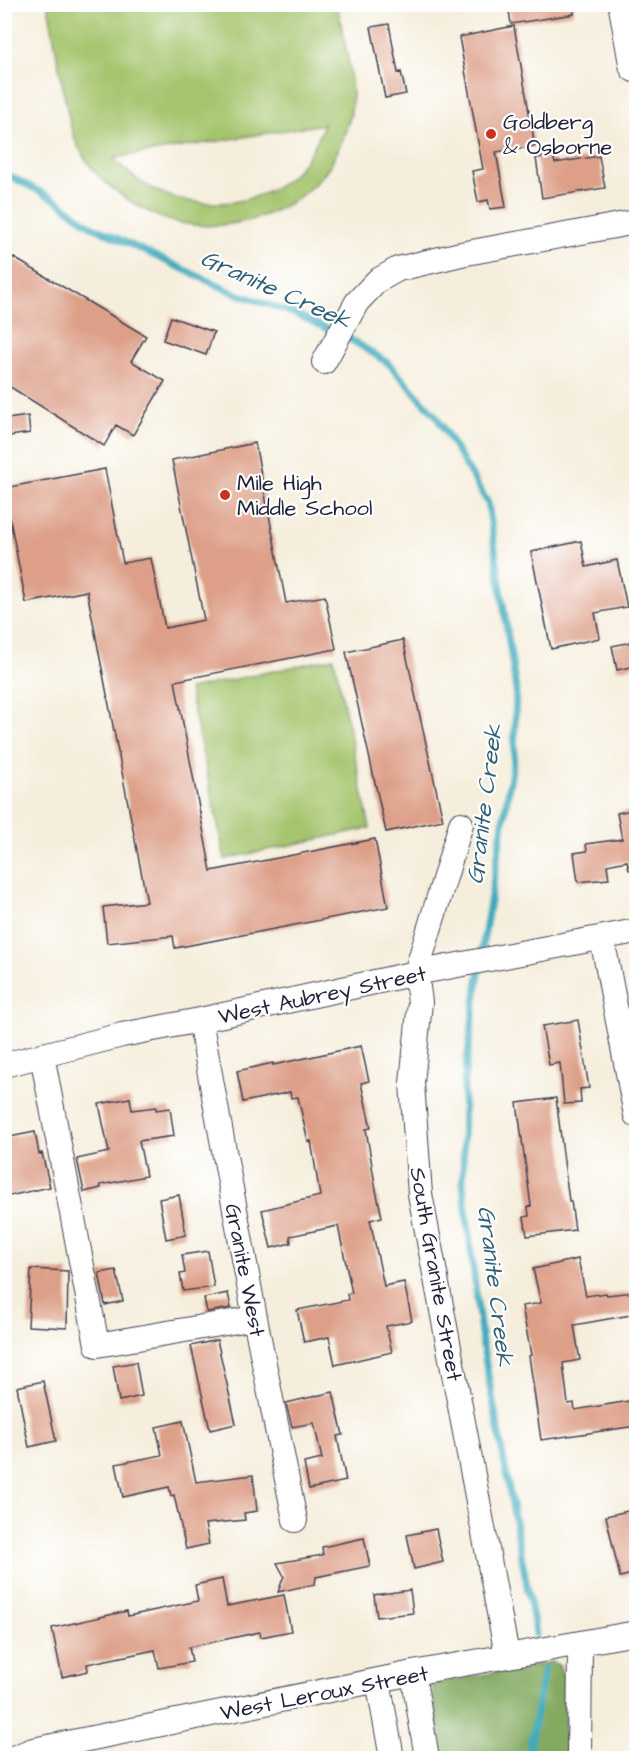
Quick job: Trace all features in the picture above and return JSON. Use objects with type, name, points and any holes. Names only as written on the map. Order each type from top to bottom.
[{"type":"main road","points":[[625,4],[636,66]]},
{"type":"street","points":[[324,362],[357,302],[377,281],[398,269],[461,254],[636,222]]},
{"type":"street","name":"South Granite Street","points":[[461,824],[416,973],[420,1002],[412,1083],[420,1194],[507,1655]]},
{"type":"street","name":"West Aubrey Street","points":[[8,1064],[122,1035],[519,952],[636,931]]},
{"type":"street","points":[[602,938],[636,1114]]},
{"type":"street","name":"Granite West","points":[[200,1020],[255,1318],[296,1520]]},
{"type":"street","points":[[42,1055],[97,1345],[255,1318]]},
{"type":"street","name":"West Leroux Street","points":[[27,1756],[413,1673],[636,1633]]},
{"type":"street","points":[[579,1645],[579,1758]]},
{"type":"street","points":[[413,1673],[427,1758]]},
{"type":"street","points":[[378,1681],[392,1758]]},
{"type":"green space","points":[[48,5],[337,5],[348,61],[352,105],[336,155],[315,183],[299,197],[282,208],[262,216],[242,222],[201,225],[173,222],[152,214],[106,183],[89,165],[80,150],[70,121]],"holes":[[[324,124],[306,159],[286,181],[258,196],[236,202],[213,203],[169,196],[130,174],[114,158]]]},
{"type":"green space","points":[[334,658],[370,828],[225,859],[189,689]]},
{"type":"green space","points":[[551,1662],[559,1665],[564,1677],[566,1758],[441,1758],[432,1684]]},
{"type":"building","points":[[508,4],[574,4],[574,14],[511,24]]},
{"type":"building","points":[[389,24],[398,73],[401,72],[406,94],[385,98],[371,27]]},
{"type":"building","points":[[514,26],[535,146],[496,152],[506,207],[490,209],[488,200],[478,202],[472,171],[483,169],[459,37]]},
{"type":"building","points":[[553,156],[555,163],[599,156],[605,188],[542,198],[536,158]]},
{"type":"building","points":[[4,252],[146,336],[131,361],[165,381],[133,435],[116,425],[104,446],[4,383]]},
{"type":"building","points":[[171,317],[214,332],[206,355],[163,340]]},
{"type":"building","points":[[28,416],[30,433],[10,436],[7,419]]},
{"type":"building","points":[[255,443],[286,603],[325,596],[336,649],[175,681],[211,871],[375,839],[388,907],[175,948],[173,936],[107,943],[103,907],[147,902],[87,591],[26,603],[4,488],[105,469],[123,563],[151,558],[165,628],[204,620],[172,460]]},
{"type":"building","points":[[581,541],[586,567],[617,560],[627,607],[595,613],[600,638],[551,649],[531,552]]},
{"type":"building","points":[[403,640],[443,820],[386,832],[346,652]]},
{"type":"building","points":[[636,641],[636,666],[617,670],[612,646]]},
{"type":"building","points":[[636,809],[636,869],[629,870],[627,861],[607,865],[609,879],[578,882],[574,853],[587,851],[586,844],[622,839],[617,813]]},
{"type":"building","points":[[578,1020],[589,1088],[580,1089],[581,1103],[564,1104],[560,1063],[549,1065],[542,1026]]},
{"type":"building","points":[[361,1046],[369,1081],[361,1083],[371,1128],[366,1129],[382,1217],[370,1220],[384,1286],[404,1282],[412,1321],[386,1326],[392,1352],[335,1365],[329,1337],[304,1342],[297,1310],[348,1300],[347,1294],[352,1293],[338,1226],[290,1236],[291,1243],[271,1248],[262,1210],[320,1196],[311,1141],[308,1142],[298,1097],[291,1098],[290,1092],[243,1102],[237,1071]]},
{"type":"building","points":[[130,1098],[132,1110],[170,1108],[174,1136],[139,1141],[146,1176],[100,1185],[101,1188],[84,1192],[77,1159],[109,1152],[99,1104]]},
{"type":"building","points":[[556,1098],[569,1201],[571,1201],[575,1230],[527,1236],[524,1217],[529,1216],[528,1207],[531,1206],[517,1103]]},
{"type":"building","points":[[35,1132],[39,1154],[42,1153],[50,1187],[4,1197],[4,1138]]},
{"type":"building","points":[[179,1195],[186,1235],[166,1239],[159,1199]]},
{"type":"building","points":[[208,1251],[214,1287],[183,1291],[180,1274],[185,1273],[182,1255]]},
{"type":"building","points":[[578,1259],[586,1296],[634,1292],[636,1314],[574,1325],[580,1360],[563,1363],[568,1404],[574,1403],[575,1410],[636,1400],[636,1426],[541,1440],[529,1356],[531,1355],[522,1306],[541,1303],[533,1269]]},
{"type":"building","points":[[31,1269],[68,1271],[67,1328],[28,1326]]},
{"type":"building","points":[[116,1270],[123,1301],[105,1305],[99,1273]]},
{"type":"building","points":[[228,1293],[231,1308],[207,1312],[204,1298]]},
{"type":"building","points":[[217,1340],[236,1424],[210,1430],[191,1346]]},
{"type":"building","points":[[136,1362],[142,1396],[119,1401],[113,1366]]},
{"type":"building","points":[[43,1381],[56,1441],[29,1447],[17,1387]]},
{"type":"building","points":[[333,1392],[343,1435],[337,1436],[346,1481],[309,1489],[304,1463],[322,1459],[314,1423],[292,1427],[286,1403]]},
{"type":"building","points":[[183,1421],[196,1482],[253,1475],[257,1511],[244,1513],[245,1520],[205,1524],[209,1544],[186,1549],[174,1495],[171,1496],[169,1487],[123,1497],[116,1464],[162,1455],[156,1427]]},
{"type":"building","points":[[636,1509],[636,1573],[620,1577],[606,1516]]},
{"type":"building","points":[[436,1529],[443,1562],[414,1569],[407,1535]]},
{"type":"building","points":[[364,1538],[370,1566],[316,1577],[315,1584],[278,1592],[284,1576],[277,1563],[323,1555],[322,1547]]},
{"type":"building","points":[[222,1579],[227,1606],[284,1595],[291,1631],[261,1637],[260,1632],[189,1647],[192,1662],[159,1668],[155,1650],[87,1664],[88,1671],[62,1677],[52,1628],[127,1611],[128,1616],[198,1601],[195,1585]]},
{"type":"building","points":[[410,1590],[413,1613],[377,1617],[374,1595]]},
{"type":"waterway","name":"Granite Creek","points":[[4,173],[56,200],[91,226],[232,292],[296,314],[355,342],[388,363],[436,416],[488,503],[516,689],[514,758],[481,955]]},
{"type":"waterway","name":"Granite Creek","points":[[480,966],[464,1081],[463,1184],[482,1342],[536,1634]]},
{"type":"waterway","name":"Granite Creek","points":[[528,1758],[544,1669]]},
{"type":"place","name":"Goldberg & Osborne","points":[[491,134]]},
{"type":"place","name":"Mile High Middle School","points":[[225,495]]}]
